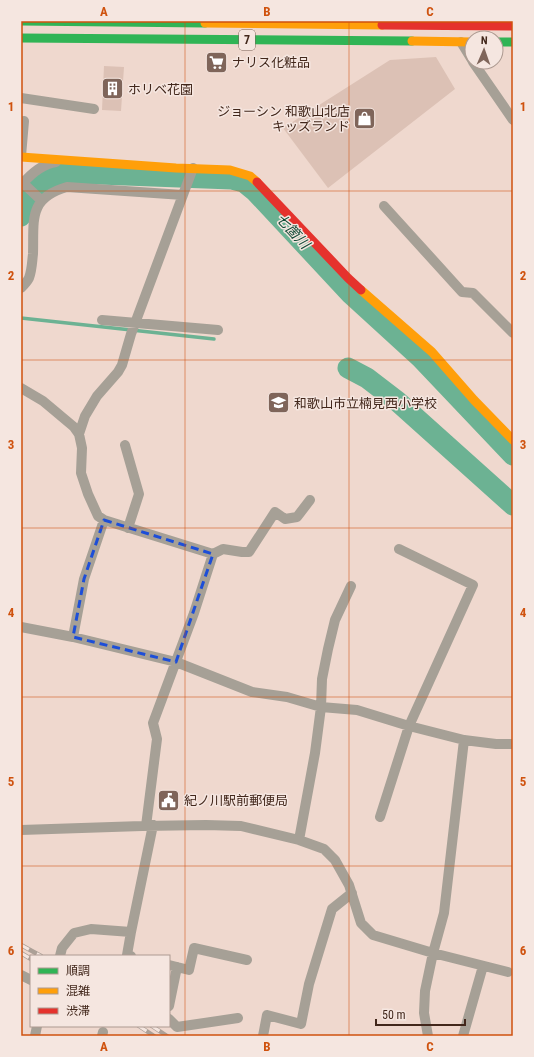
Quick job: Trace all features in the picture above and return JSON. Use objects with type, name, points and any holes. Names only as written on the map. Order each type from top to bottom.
[{"type":"main road","name":"7","points":[[21,21],[451,23],[513,26]]},
{"type":"main road","points":[[451,23],[461,42]]},
{"type":"main road","name":"7","points":[[21,38],[461,42]]},
{"type":"main road","points":[[21,157],[192,171],[230,170],[250,176],[260,184],[348,278],[432,352],[474,400],[513,440]]},
{"type":"street","points":[[461,42],[464,47]]},
{"type":"street","points":[[478,70],[513,120]]},
{"type":"street","points":[[21,98],[94,109]]},
{"type":"street","points":[[21,157],[24,121]]},
{"type":"street","points":[[40,199],[23,183],[42,167],[52,162],[63,160]]},
{"type":"street","points":[[79,434],[85,416],[97,396],[118,372],[122,365],[130,334],[192,171]]},
{"type":"street","points":[[21,288],[28,279],[32,267],[35,212],[40,199],[50,193],[67,187],[185,190]]},
{"type":"street","points":[[384,206],[462,292],[473,293],[513,333]]},
{"type":"street","points":[[102,320],[218,330]]},
{"type":"street","points":[[21,388],[43,401],[74,427],[79,434],[82,448],[81,473],[88,494],[98,516],[104,520],[213,554],[223,549],[249,552],[275,512],[285,519],[297,517],[310,500]]},
{"type":"street","points":[[125,445],[139,494],[128,528]]},
{"type":"street","points":[[73,637],[84,578],[104,520]]},
{"type":"street","points":[[380,817],[409,726],[473,585],[399,549]]},
{"type":"street","points":[[127,955],[149,825],[157,739],[153,723],[194,613],[213,554]]},
{"type":"street","points":[[299,840],[315,754],[321,707],[322,678],[335,620],[351,586]]},
{"type":"street","points":[[21,627],[73,637],[176,662],[252,692],[287,697],[321,707],[357,710],[409,726],[464,740],[496,744],[513,744]]},
{"type":"street","points":[[428,1036],[424,1013],[425,991],[433,953],[444,913],[464,740]]},
{"type":"street","points":[[21,830],[149,825],[241,826],[299,840],[324,849],[335,860],[349,885],[361,923],[373,936],[508,972]]},
{"type":"street","points":[[263,1036],[267,1015],[301,1024],[309,984],[332,909],[352,893]]},
{"type":"street","points":[[60,955],[62,948],[74,933],[91,929],[131,932]]},
{"type":"street","points":[[170,996],[173,966],[189,970],[194,948],[247,960]]},
{"type":"street","points":[[463,1036],[483,966]]},
{"type":"street","points":[[21,975],[30,980]]},
{"type":"street","points":[[170,1020],[177,1027],[238,1018]]},
{"type":"highlighted area","points":[[104,520],[213,554],[176,662],[73,637],[84,579]]},
{"type":"building","points":[[436,57],[455,89],[328,188],[283,128],[390,60]]},
{"type":"building","name":"ホリベ花園","points":[[104,66],[124,67],[121,111],[102,110]]},
{"type":"waterway","name":"七箇川","points":[[21,216],[24,204],[30,195],[42,182],[57,175],[73,173],[232,179],[244,182],[255,191],[351,294],[421,358],[513,455]]},
{"type":"waterway","points":[[21,318],[214,339]]},
{"type":"waterway","points":[[348,368],[367,378],[397,401],[513,505]]},
{"type":"railway","points":[[21,945],[39,955]]},
{"type":"railway","points":[[21,953],[30,958]]},
{"type":"railway","points":[[140,1027],[154,1036]]},
{"type":"railway","points":[[154,1027],[167,1036]]},
{"type":"traffic: fast","points":[[21,21],[205,23]]},
{"type":"traffic: fast","points":[[21,38],[412,41]]},
{"type":"traffic: fast","points":[[504,42],[513,42]]},
{"type":"traffic: slow","points":[[205,23],[382,25]]},
{"type":"traffic: slow","points":[[412,41],[464,42]]},
{"type":"traffic: slow","points":[[21,157],[176,168],[230,170],[250,176],[257,182]]},
{"type":"traffic: slow","points":[[361,290],[432,352],[474,400],[513,440]]},
{"type":"traffic: jam","points":[[382,25],[513,26]]},
{"type":"traffic: jam","points":[[257,182],[361,290]]},
{"type":"place","name":"ナリス化粧品","points":[[216,62]]},
{"type":"place","name":"ホリベ花園","points":[[113,89]]},
{"type":"place","name":"ジョーシン 和歌山北店 キッズランド","points":[[365,118]]},
{"type":"place","name":"和歌山市立楠見西小学校","points":[[278,403]]},
{"type":"place","name":"紀ノ川駅前郵便局","points":[[168,800]]}]
